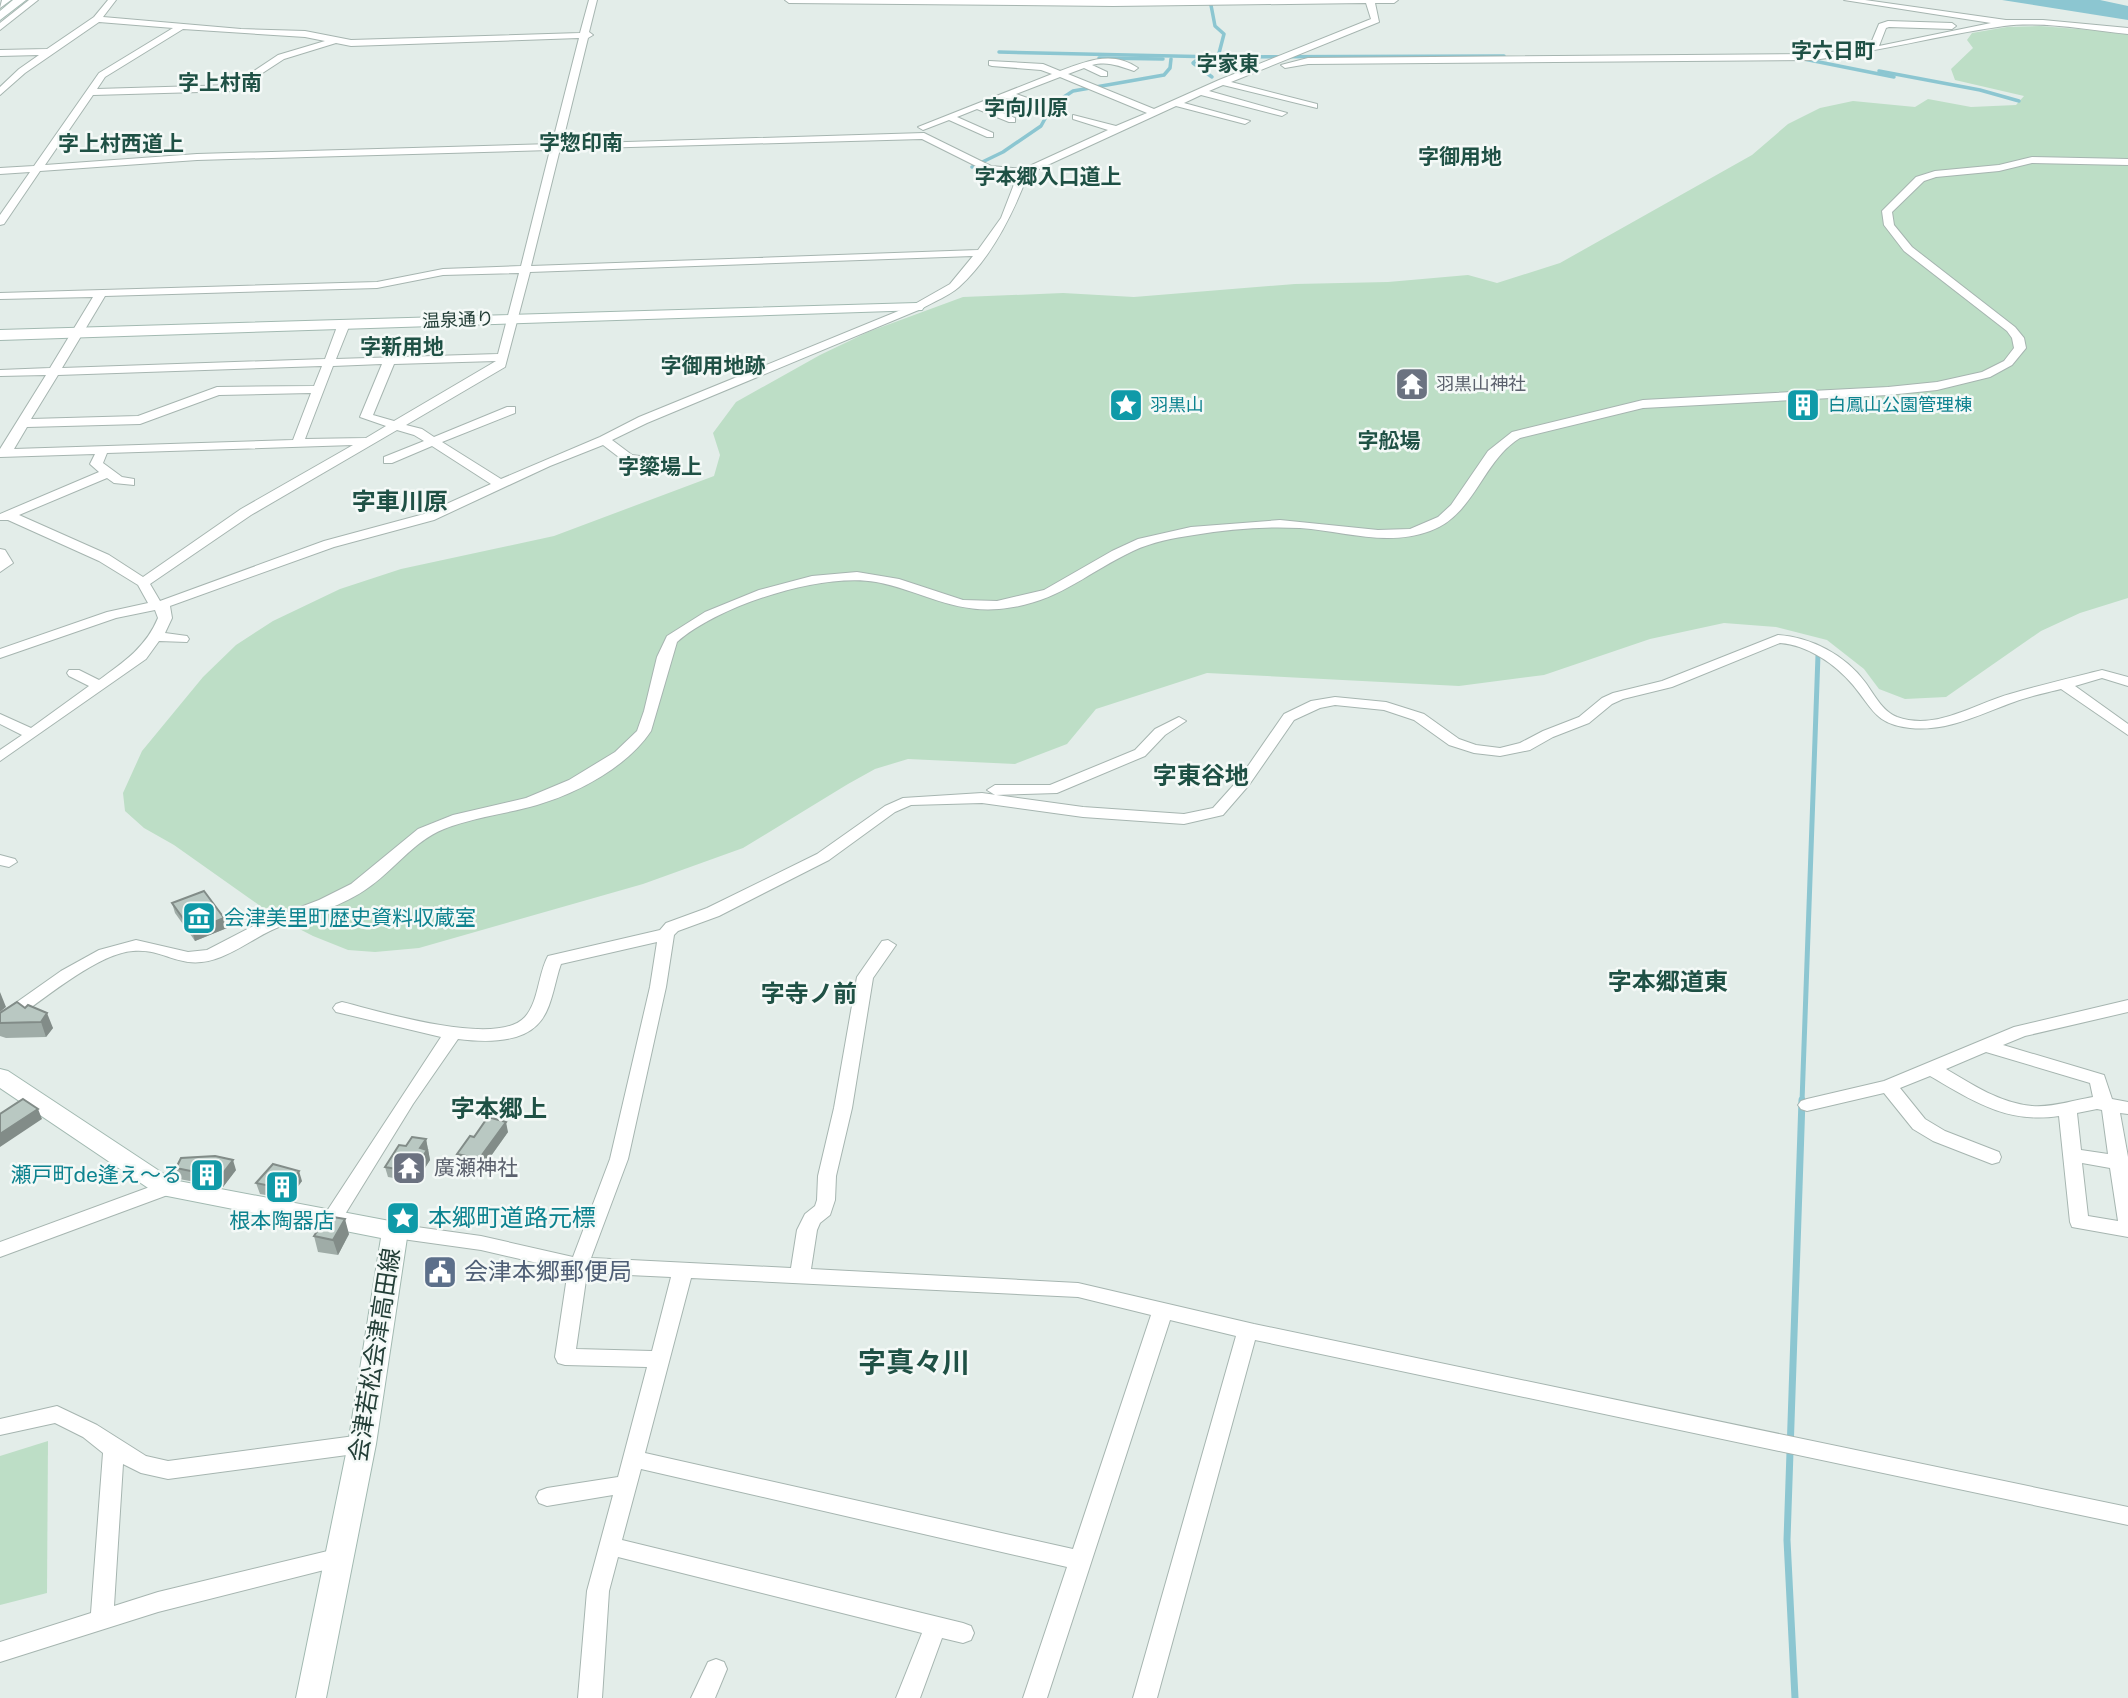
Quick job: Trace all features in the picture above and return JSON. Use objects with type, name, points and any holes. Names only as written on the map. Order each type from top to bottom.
[{"type":"street","points":[[0,5],[7,0]]},
{"type":"street","points":[[0,17],[20,0]]},
{"type":"street","points":[[0,27],[34,0]]},
{"type":"street","points":[[0,92],[47,52],[97,19],[113,0]]},
{"type":"street","points":[[143,583],[246,512],[501,365],[587,35],[593,0]]},
{"type":"street","points":[[789,0],[1113,3],[1394,0]]},
{"type":"street","points":[[924,129],[989,169],[1024,172],[1222,82],[1376,20],[1368,0]]},
{"type":"street","points":[[1848,0],[2006,23],[2128,29]]},
{"type":"street","points":[[1873,50],[1882,26],[1952,26],[1954,15]]},
{"type":"street","points":[[1971,17],[2056,18],[2128,29]]},
{"type":"street","points":[[97,19],[261,33],[305,34],[351,43],[587,35]]},
{"type":"street","points":[[1272,62],[1283,65],[1308,61],[1779,59],[1873,50],[2006,23]]},
{"type":"street","points":[[0,222],[107,70],[184,26]]},
{"type":"street","points":[[91,92],[236,88],[281,57],[332,41]]},
{"type":"street","points":[[0,53],[47,52]]},
{"type":"street","points":[[0,171],[197,157],[556,146],[924,129],[1084,65],[1102,60],[1118,61],[1134,68]]},
{"type":"street","points":[[992,63],[1043,67],[1153,112]]},
{"type":"street","points":[[1084,65],[1104,74]]},
{"type":"street","points":[[1222,82],[1314,106]]},
{"type":"street","points":[[1033,85],[1047,89]]},
{"type":"street","points":[[1200,92],[1282,113]]},
{"type":"street","points":[[1008,95],[1036,104]]},
{"type":"street","points":[[1175,103],[1245,121]]},
{"type":"street","points":[[979,107],[1012,120]]},
{"type":"street","points":[[1076,117],[1115,129]]},
{"type":"street","points":[[951,118],[990,135]]},
{"type":"street","points":[[0,1022],[112,950],[133,945],[190,959],[201,958],[261,928],[356,889],[418,835],[438,825],[543,797],[565,788],[615,757],[644,732],[668,645],[679,632],[755,596],[792,584],[829,578],[874,577],[942,601],[975,607],[996,606],[1055,591],[1128,546],[1156,538],[1221,528],[1276,524],[1299,524],[1374,535],[1407,533],[1439,523],[1452,512],[1477,481],[1499,444],[1516,435],[1643,404],[1910,390],[1986,375],[2016,355],[2021,348],[2018,338],[2011,329],[1908,249],[1893,233],[1887,211],[1920,178],[1935,174],[1999,168],[2032,160],[2128,162]]},
{"type":"street","points":[[0,654],[112,615],[159,605],[328,544],[429,517],[546,463],[604,440],[643,419],[917,307],[954,286],[981,253],[1006,218],[1024,172]]},
{"type":"street","points":[[0,296],[377,285],[443,272],[981,253]]},
{"type":"street","points":[[2,453],[101,293]]},
{"type":"street","name":"温泉通り","points":[[0,335],[917,307]]},
{"type":"street","points":[[298,442],[344,324]]},
{"type":"street","points":[[0,373],[503,357]]},
{"type":"street","points":[[390,360],[366,417],[418,432],[501,485]]},
{"type":"street","points":[[23,423],[140,420],[217,391],[318,389]]},
{"type":"street","points":[[388,460],[511,410]]},
{"type":"street","points":[[2,453],[369,440]]},
{"type":"street","points":[[604,440],[622,455],[667,463],[675,468],[676,473]]},
{"type":"street","points":[[103,449],[96,461],[118,481],[130,482]]},
{"type":"street","points":[[4,516],[107,473]]},
{"type":"street","points":[[0,757],[141,656],[157,636],[165,618],[143,583],[104,558],[4,516]]},
{"type":"street","points":[[0,553],[6,563],[0,568]]},
{"type":"street","points":[[157,636],[182,639]]},
{"type":"street","points":[[659,1359],[565,1357],[578,1265],[589,1244],[619,1159],[658,987],[666,934],[672,927],[713,912],[823,858],[890,809],[908,801],[1007,800],[1083,812],[1184,819],[1218,812],[1244,782],[1289,717],[1315,704],[1335,701],[1386,706],[1419,717],[1454,742],[1474,749],[1500,752],[1525,747],[1548,734],[1584,720],[1607,701],[1618,696],[1667,684],[1778,639],[1791,640],[1825,653],[1857,681],[1880,712],[1891,720],[1911,724],[1932,724],[1962,718],[2011,698],[2102,674],[2128,682]]},
{"type":"street","points":[[74,673],[100,686]]},
{"type":"street","points":[[2062,683],[2128,731]]},
{"type":"street","points":[[0,719],[32,734]]},
{"type":"street","points":[[923,801],[944,790],[1052,790],[1140,753],[1160,732],[1180,721]]},
{"type":"street","points":[[342,1008],[453,1033],[490,1037],[508,1035],[520,1030],[532,1020],[554,960],[666,934]]},
{"type":"street","points":[[800,1276],[807,1230],[826,1200],[827,1176],[843,1108],[865,976],[888,945]]},
{"type":"street","points":[[1807,1105],[1888,1086],[2020,1031],[2128,1006]]},
{"type":"street","points":[[332,1219],[453,1033]]},
{"type":"street","points":[[1985,1045],[2098,1079],[2114,1106],[2123,1163],[2128,1223]]},
{"type":"street","points":[[1932,1069],[1987,1101],[2012,1109],[2035,1113],[2067,1108],[2114,1106]]},
{"type":"street","name":"会津若松会津高田線","points":[[0,1077],[166,1188],[395,1231],[362,1444],[311,1698]]},
{"type":"street","points":[[1888,1086],[1919,1124],[1939,1136],[1992,1157]]},
{"type":"street","points":[[2067,1108],[2079,1222],[2128,1230]]},
{"type":"street","points":[[2072,1154],[2123,1163]]},
{"type":"street","points":[[0,1250],[166,1188]]},
{"type":"street","points":[[395,1231],[481,1243],[578,1265],[1078,1290],[1248,1330],[2128,1516]]},
{"type":"street","points":[[590,1698],[598,1591],[683,1270]]},
{"type":"street","points":[[1035,1698],[1163,1310]]},
{"type":"street","points":[[1144,1698],[1248,1330]]},
{"type":"street","points":[[0,1427],[57,1414],[90,1431],[141,1464],[168,1470],[362,1444]]},
{"type":"street","points":[[102,1619],[114,1449]]},
{"type":"street","points":[[634,1459],[1080,1560]]},
{"type":"street","points":[[547,1497],[627,1484]]},
{"type":"street","points":[[610,1546],[963,1633]]},
{"type":"street","points":[[0,1651],[102,1619],[340,1557]]},
{"type":"street","points":[[908,1698],[935,1627]]},
{"type":"street","points":[[703,1698],[716,1670]]},
{"type":"green space","points":[[2040,26],[2128,33],[2128,598],[2080,613],[2041,631],[1946,697],[1905,699],[1879,689],[1864,669],[1827,640],[1776,627],[1724,623],[1650,639],[1544,675],[1459,686],[1207,673],[1096,709],[1067,744],[1015,764],[908,759],[875,769],[743,848],[643,884],[419,948],[375,952],[348,950],[276,917],[174,845],[144,828],[125,811],[123,793],[142,751],[203,677],[236,645],[273,621],[340,589],[401,569],[554,536],[714,476],[720,455],[713,433],[736,402],[820,355],[868,332],[963,297],[1063,293],[1134,297],[1295,284],[1388,282],[1468,275],[1497,283],[1560,263],[1752,155],[1788,124],[1820,108],[1853,101],[1915,107],[1928,99],[1971,107],[2016,105],[2024,96],[1955,80],[1951,69],[1973,48],[1967,40],[1972,33],[2007,27]]},
{"type":"green space","points":[[48,1441],[47,1593],[0,1605],[0,1456]]},
{"type":"water","points":[[2002,0],[2100,0],[2128,6],[2128,20]]},
{"type":"building","points":[[204,891],[224,918],[192,931],[172,903]]},
{"type":"building","points":[[17,1002],[25,1008],[28,1005],[47,1013],[41,1022],[0,1023],[0,1013]]},
{"type":"building","points":[[23,1099],[38,1109],[0,1134],[0,1114]]},
{"type":"building","points":[[488,1117],[506,1122],[479,1159],[457,1154],[470,1136],[474,1137]]},
{"type":"building","points":[[412,1137],[426,1139],[420,1148],[427,1150],[413,1172],[385,1167],[399,1145],[406,1146]]},
{"type":"building","points":[[215,1156],[233,1160],[220,1177],[176,1168],[181,1158]]},
{"type":"building","points":[[273,1164],[299,1171],[290,1183],[283,1182],[279,1188],[256,1183]]},
{"type":"building","points":[[327,1216],[345,1219],[333,1240],[314,1236]]},
{"type":"waterway","points":[[1210,0],[1215,26],[1224,34],[1218,57]]},
{"type":"waterway","points":[[999,52],[1218,57]]},
{"type":"waterway","points":[[1218,57],[1504,56]]},
{"type":"waterway","points":[[1201,57],[1193,63],[1212,77]]},
{"type":"waterway","points":[[1099,58],[1163,59]]},
{"type":"waterway","points":[[972,167],[1003,152],[1041,126],[1053,104],[1073,91],[1164,75],[1170,68],[1171,59]]},
{"type":"waterway","points":[[1804,59],[1894,77]]},
{"type":"waterway","points":[[1879,71],[1980,90],[2019,101]]},
{"type":"waterway","points":[[1802,1102],[1818,655]]},
{"type":"waterway","points":[[1795,1698],[1787,1540],[1802,1100]]},
{"type":"place","name":"羽黒山神社","points":[[1412,384]]},
{"type":"place","name":"羽黒山","points":[[1126,405]]},
{"type":"place","name":"白鳳山公園管理棟","points":[[1803,405]]},
{"type":"place","name":"会津美里町歴史資料収蔵室","points":[[199,918]]},
{"type":"place","name":"廣瀬神社","points":[[409,1168]]},
{"type":"place","name":"瀬戸町de逢え〜る","points":[[207,1175]]},
{"type":"place","name":"根本陶器店","points":[[282,1187]]},
{"type":"place","name":"本郷町道路元標","points":[[403,1218]]},
{"type":"place","name":"会津本郷郵便局","points":[[440,1272]]},
{"type":"district","name":"字六日町","points":[[1833,51]]},
{"type":"district","name":"字家東","points":[[1228,64]]},
{"type":"district","name":"字上村南","points":[[220,83]]},
{"type":"district","name":"字向川原","points":[[1026,108]]},
{"type":"district","name":"字惣印南","points":[[581,143]]},
{"type":"district","name":"字上村西道上","points":[[121,144]]},
{"type":"district","name":"字御用地","points":[[1460,157]]},
{"type":"district","name":"字本郷入口道上","points":[[1048,177]]},
{"type":"district","name":"字新用地","points":[[402,347]]},
{"type":"district","name":"字御用地跡","points":[[713,366]]},
{"type":"district","name":"字舩場","points":[[1389,441]]},
{"type":"district","name":"字簗場上","points":[[660,467]]},
{"type":"district","name":"字車川原","points":[[400,502]]},
{"type":"district","name":"字東谷地","points":[[1201,776]]},
{"type":"district","name":"字本郷道東","points":[[1668,982]]},
{"type":"district","name":"字寺ノ前","points":[[809,994]]},
{"type":"district","name":"字本郷上","points":[[499,1109]]},
{"type":"district","name":"字真々川","points":[[914,1362]]}]
